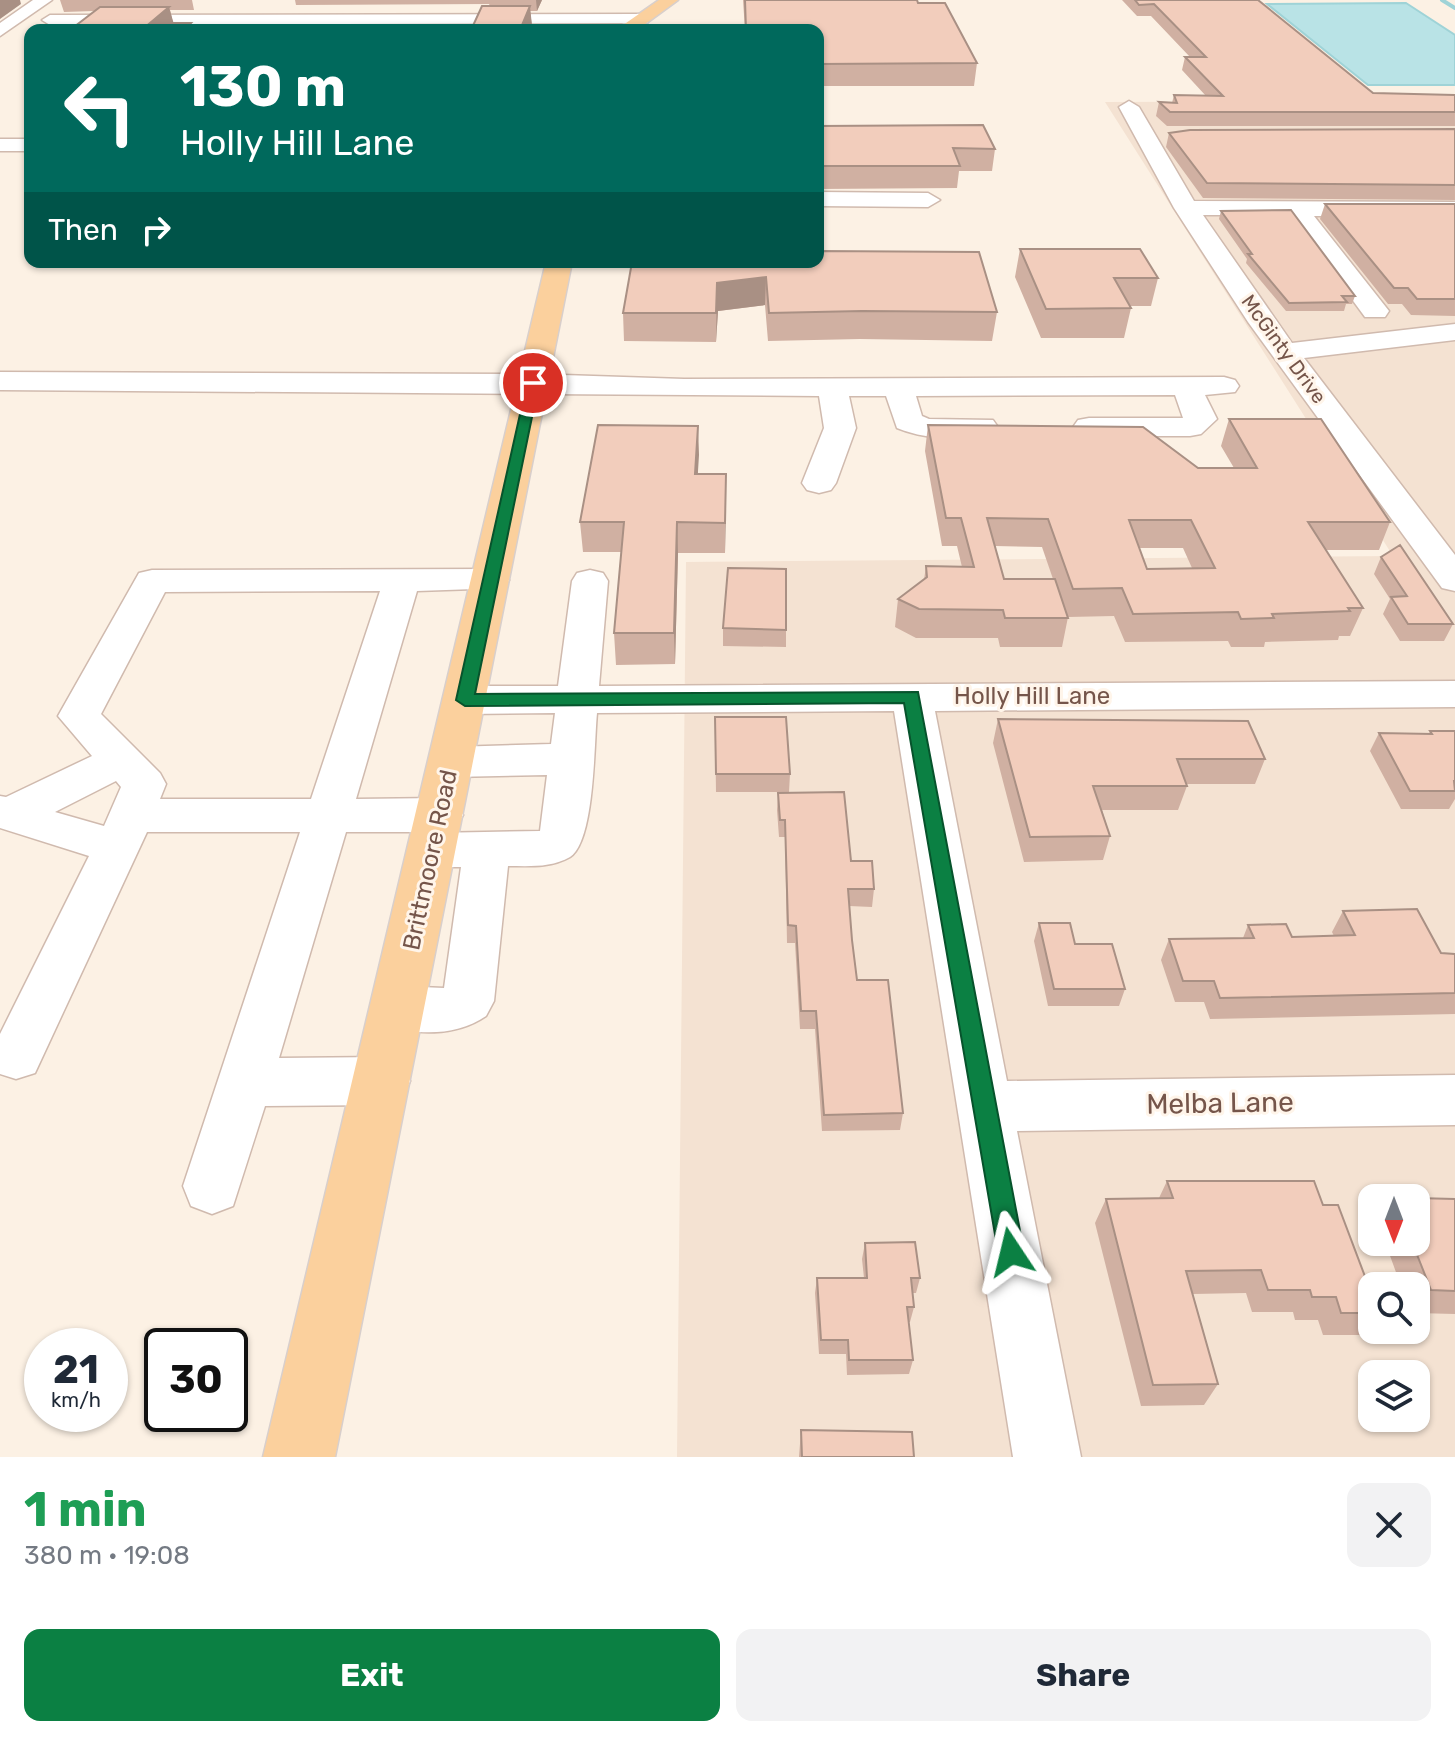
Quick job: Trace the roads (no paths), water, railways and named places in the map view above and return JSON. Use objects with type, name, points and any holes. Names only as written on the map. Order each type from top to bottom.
[{"type":"main road","points":[[634,24],[670,0]]},
{"type":"main road","name":"Brittmoore Road","points":[[299,1457],[558,268]]},
{"type":"street","points":[[0,31],[9,19],[44,0]]},
{"type":"street","points":[[227,19],[248,0]]},
{"type":"street","points":[[564,18],[569,0]]},
{"type":"street","points":[[50,20],[641,19]]},
{"type":"street","name":"McGinty Drive","points":[[1129,107],[1155,135],[1186,208],[1284,352],[1455,580]]},
{"type":"street","points":[[0,145],[24,145]]},
{"type":"street","points":[[824,199],[928,200]]},
{"type":"street","points":[[1186,208],[1455,209]]},
{"type":"street","points":[[1296,208],[1375,311]]},
{"type":"street","points":[[1284,352],[1455,332]]},
{"type":"street","points":[[0,381],[533,383],[832,388],[1224,386]]},
{"type":"street","points":[[1065,427],[1190,427],[1202,419],[1185,386]]},
{"type":"street","points":[[899,387],[908,421],[924,428],[1018,427]]},
{"type":"street","points":[[819,483],[840,428],[832,388]]},
{"type":"street","points":[[212,1186],[402,580]]},
{"type":"street","points":[[16,1056],[144,784],[79,716],[152,581],[491,580]]},
{"type":"street","points":[[5,813],[124,832],[328,816],[436,832],[487,849],[546,848],[557,843],[563,832],[580,699],[590,581]]},
{"type":"street","name":"Holly Hill Lane","points":[[465,700],[1455,694]]},
{"type":"street","points":[[912,697],[1047,1457]]},
{"type":"street","points":[[452,762],[573,759]]},
{"type":"street","points":[[5,813],[122,760]]},
{"type":"street","points":[[398,1008],[449,1010],[458,1009],[468,1001],[487,849]]},
{"type":"street","points":[[244,1082],[383,1081]]},
{"type":"street","name":"Melba Lane","points":[[985,1106],[1455,1100]]},
{"type":"water","points":[[1406,3],[1455,35],[1455,85],[1368,85],[1267,4]]},
{"type":"waterway","points":[[1442,0],[1455,8]]}]
